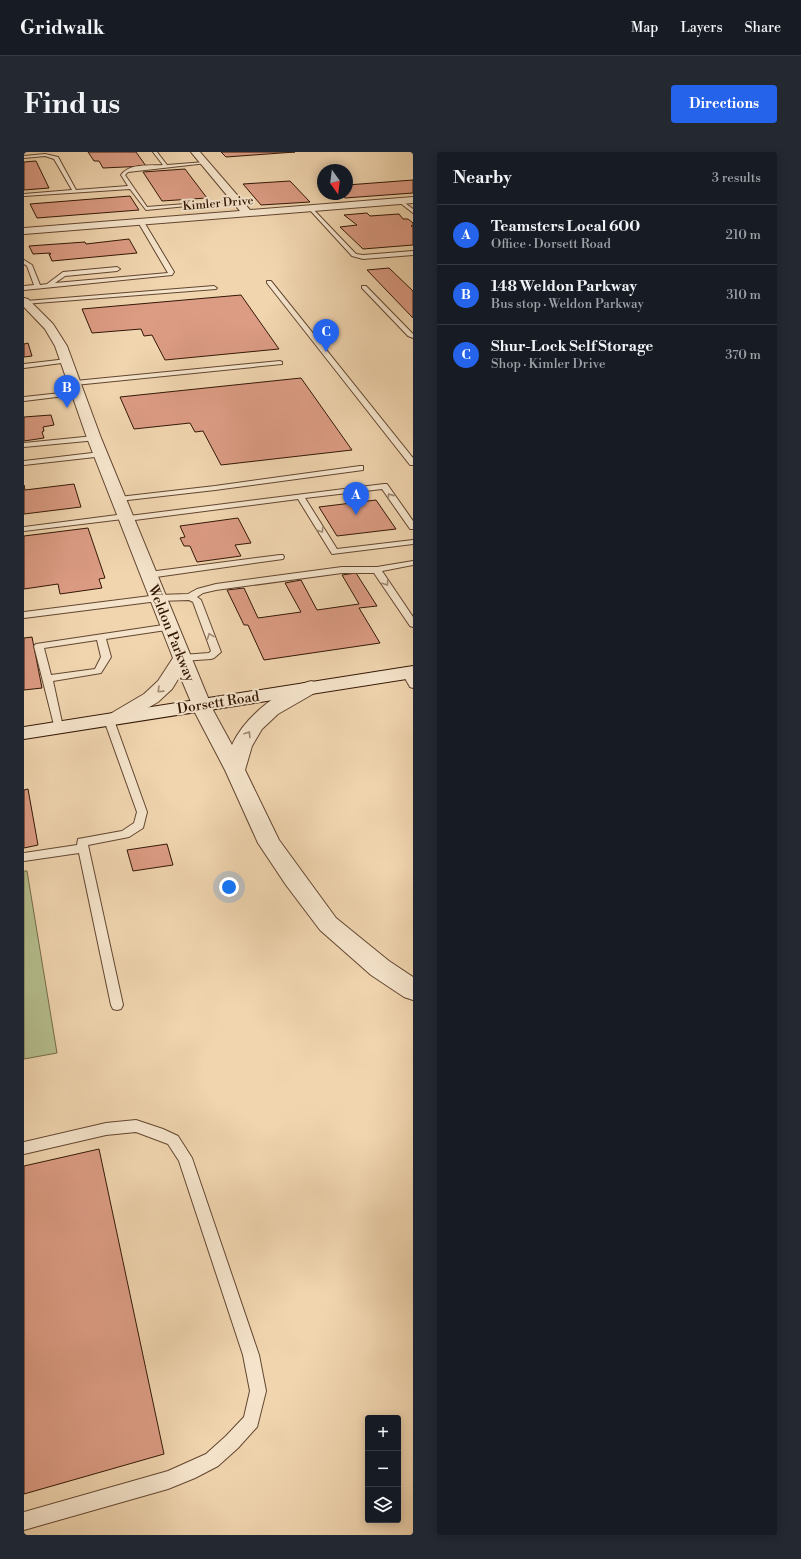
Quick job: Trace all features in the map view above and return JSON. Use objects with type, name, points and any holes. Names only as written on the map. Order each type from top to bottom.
[{"type":"street","points":[[195,152],[248,214]]},
{"type":"street","name":"Kimler Drive","points":[[24,231],[413,200]]},
{"type":"street","name":"Weldon Parkway","points":[[25,302],[44,319],[55,333],[77,388],[94,438],[201,705],[235,770],[269,843],[328,924],[380,968],[413,990]]},
{"type":"street","points":[[113,719],[151,698],[165,685],[182,658]]},
{"type":"street","name":"Dorsett Road","points":[[24,733],[311,687],[411,676]]},
{"type":"street","points":[[235,770],[243,742],[255,724],[277,706],[311,687]]},
{"type":"lane","points":[[155,152],[166,166]]},
{"type":"lane","points":[[24,157],[45,155],[56,158],[76,192]]},
{"type":"lane","points":[[154,221],[123,175],[126,171],[205,163]]},
{"type":"lane","points":[[24,195],[131,187]]},
{"type":"lane","points":[[146,209],[237,201]]},
{"type":"lane","points":[[402,201],[413,212]]},
{"type":"lane","points":[[311,208],[354,255],[363,257],[413,253]]},
{"type":"lane","points":[[24,288],[170,274],[171,272],[141,222]]},
{"type":"lane","points":[[24,262],[29,265],[38,287]]},
{"type":"lane","points":[[48,286],[63,274],[117,269]]},
{"type":"lane","points":[[269,282],[413,463]]},
{"type":"lane","points":[[364,287],[410,335],[413,336]]},
{"type":"lane","points":[[25,302],[214,288]]},
{"type":"lane","points":[[24,366],[67,362]]},
{"type":"lane","points":[[24,399],[77,388],[280,363]]},
{"type":"lane","points":[[24,446],[94,438]]},
{"type":"lane","points":[[24,463],[101,454]]},
{"type":"lane","points":[[119,499],[216,488],[360,468]]},
{"type":"lane","points":[[24,529],[384,486],[413,527]]},
{"type":"lane","points":[[300,497],[335,552],[413,542]]},
{"type":"lane","points":[[149,575],[280,558]]},
{"type":"lane","points":[[24,615],[158,598],[190,597],[216,586],[342,570],[377,570],[413,563]]},
{"type":"lane","points":[[377,570],[413,624]]},
{"type":"lane","points":[[182,658],[211,656],[216,652],[196,600],[190,597]]},
{"type":"lane","points":[[58,727],[54,703],[39,646],[170,627]]},
{"type":"lane","points":[[47,678],[98,670],[106,657],[101,637]]},
{"type":"lane","points":[[113,719],[142,812],[139,825],[126,834],[82,842],[117,1005]]},
{"type":"lane","points":[[24,857],[83,848]]},
{"type":"lane","points":[[24,1148],[106,1129],[136,1126],[158,1133],[173,1140],[185,1158],[251,1355],[258,1392],[252,1421],[212,1460],[168,1480],[24,1521]]},
{"type":"green space","points":[[24,871],[27,871],[57,1053],[24,1059]]},
{"type":"building","points":[[88,152],[136,152],[146,166],[103,168],[99,161],[94,161]]},
{"type":"building","points":[[221,152],[295,152],[226,157]]},
{"type":"building","points":[[36,161],[49,188],[24,190],[24,162]]},
{"type":"building","points":[[185,169],[207,198],[162,201],[143,172]]},
{"type":"building","points":[[413,180],[413,193],[353,197],[353,185]]},
{"type":"building","points":[[290,181],[310,202],[261,205],[243,184]]},
{"type":"building","points":[[130,196],[139,210],[37,218],[30,204]]},
{"type":"building","points":[[367,213],[370,216],[399,214],[403,219],[408,219],[413,223],[411,226],[413,227],[413,245],[363,249],[340,227],[357,225],[344,215]]},
{"type":"building","points":[[129,239],[137,253],[52,261],[49,254],[51,254],[50,253],[33,254],[29,246],[85,242],[86,244]]},
{"type":"building","points":[[389,268],[413,291],[413,318],[367,270]]},
{"type":"building","points":[[241,295],[279,349],[165,360],[152,335],[144,336],[141,329],[92,333],[82,309]]},
{"type":"building","points":[[28,343],[32,356],[24,357],[24,344]]},
{"type":"building","points":[[301,378],[352,450],[221,465],[203,431],[195,432],[190,423],[134,429],[120,397]]},
{"type":"building","points":[[51,415],[54,425],[43,427],[44,431],[42,432],[44,438],[24,441],[24,417]]},
{"type":"building","points":[[74,484],[81,507],[24,514],[24,485],[25,490]]},
{"type":"building","points":[[376,500],[396,529],[337,536],[319,507]]},
{"type":"building","points":[[238,518],[251,543],[235,545],[241,556],[197,562],[190,546],[184,546],[180,538],[185,537],[180,526]]},
{"type":"building","points":[[88,528],[105,578],[99,579],[102,588],[60,594],[58,584],[24,589],[24,536]]},
{"type":"building","points":[[356,573],[377,606],[359,608],[380,643],[264,660],[248,625],[244,625],[227,590],[244,588],[258,618],[301,612],[285,583],[301,580],[317,610],[359,604],[342,575]]},
{"type":"building","points":[[32,637],[42,688],[24,690],[24,638]]},
{"type":"building","points":[[28,789],[38,845],[24,848],[24,790]]},
{"type":"building","points":[[167,844],[173,865],[133,871],[127,850]]},
{"type":"building","points":[[99,1149],[164,1454],[24,1494],[24,1166]]},
{"type":"place","name":"Shur-Lock Self Storage","points":[[326,352]]},
{"type":"place","name":"148 Weldon Parkway","points":[[67,408]]},
{"type":"place","name":"Teamsters Local 600","points":[[356,515]]}]
